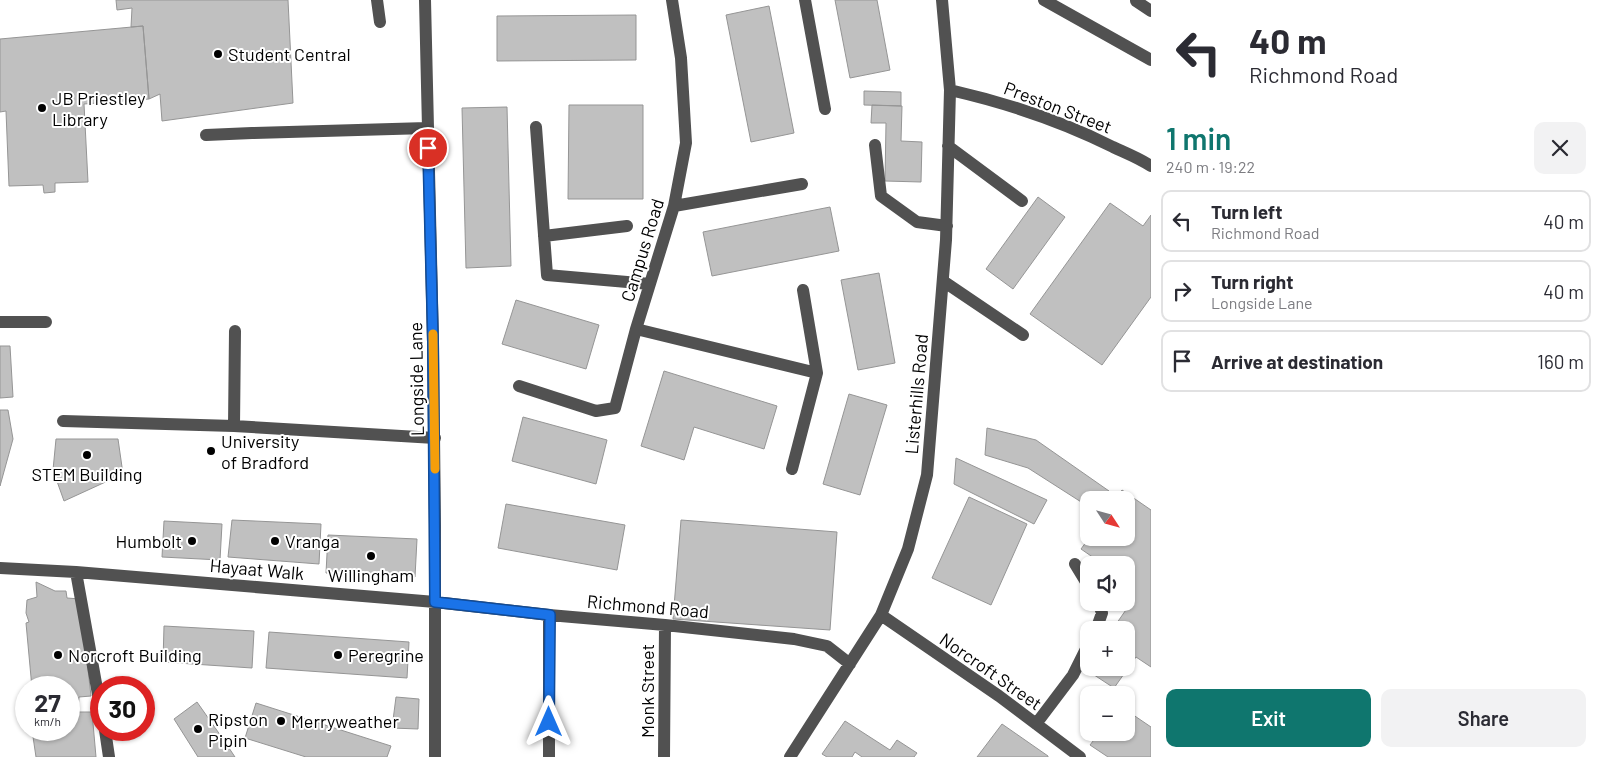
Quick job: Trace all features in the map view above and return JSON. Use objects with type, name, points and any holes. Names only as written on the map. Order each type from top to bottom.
[{"type":"street","points":[[377,0],[380,22]]},
{"type":"street","name":"Longside Lane","points":[[425,0],[434,438],[435,757]]},
{"type":"street","name":"Campus Road","points":[[519,386],[596,411],[615,408],[636,329],[674,206],[686,143],[681,58],[672,0]]},
{"type":"street","points":[[805,0],[825,110]]},
{"type":"street","name":"Listerhills Road","points":[[790,757],[881,614],[908,549],[926,475],[947,226],[950,90],[942,0]]},
{"type":"street","points":[[1044,0],[1151,60]]},
{"type":"street","points":[[1137,0],[1151,11]]},
{"type":"street","name":"Preston Street","points":[[950,90],[995,100],[1040,115],[1084,133],[1151,166]]},
{"type":"street","points":[[536,127],[547,275],[650,284]]},
{"type":"street","points":[[206,136],[252,132],[427,128]]},
{"type":"street","points":[[875,145],[881,196],[917,222],[947,226]]},
{"type":"street","points":[[948,146],[1022,201]]},
{"type":"street","points":[[674,206],[802,184]]},
{"type":"street","points":[[544,236],[627,226]]},
{"type":"street","points":[[943,281],[1024,335]]},
{"type":"street","points":[[792,469],[818,373],[804,290]]},
{"type":"street","points":[[0,322],[46,322]]},
{"type":"street","points":[[636,329],[818,373]]},
{"type":"street","points":[[234,426],[235,331]]},
{"type":"street","points":[[63,422],[234,426],[434,438]]},
{"type":"street","points":[[1075,564],[1080,572]]},
{"type":"street","points":[[0,568],[76,572],[95,676]]},
{"type":"street","name":"Hayaat Walk","points":[[76,572],[435,602]]},
{"type":"street","name":"Richmond Road","points":[[435,602],[802,640],[827,646],[850,664]]},
{"type":"street","name":"Norcroft Street","points":[[881,614],[999,696],[1080,757]]},
{"type":"street","points":[[549,757],[550,615]]},
{"type":"street","name":"Monk Street","points":[[664,757],[665,625]]},
{"type":"street","points":[[1036,724],[1073,675],[1080,661]]},
{"type":"street","points":[[107,741],[109,757]]},
{"type":"building","name":"Student Central","points":[[116,0],[288,0],[293,103],[162,121],[160,94],[149,99],[143,26],[131,27],[132,8],[117,10]]},
{"type":"building","points":[[835,0],[877,0],[890,70],[850,78]]},
{"type":"building","points":[[769,6],[794,133],[751,142],[726,15]]},
{"type":"building","points":[[636,15],[636,60],[497,61],[497,16]]},
{"type":"building","name":"JB Priestley Library","points":[[143,26],[149,99],[84,104],[88,182],[55,183],[55,192],[44,193],[43,185],[9,186],[6,111],[0,112],[0,39]]},
{"type":"building","points":[[864,91],[901,92],[901,106],[864,105]]},
{"type":"building","points":[[569,105],[643,105],[643,199],[568,199]]},
{"type":"building","points":[[872,105],[902,106],[901,141],[922,142],[921,182],[885,181],[886,123],[871,123]]},
{"type":"building","points":[[507,107],[511,266],[466,268],[462,108]]},
{"type":"building","points":[[1038,197],[1065,217],[1013,289],[986,269]]},
{"type":"building","points":[[1110,203],[1143,226],[1151,215],[1151,297],[1102,365],[1030,314]]},
{"type":"building","points":[[830,207],[839,251],[712,276],[703,232]]},
{"type":"building","points":[[879,273],[895,363],[858,370],[841,280]]},
{"type":"building","points":[[516,300],[599,325],[586,369],[502,344]]},
{"type":"building","points":[[0,346],[10,346],[13,397],[0,398]]},
{"type":"building","points":[[664,371],[777,406],[764,449],[694,427],[684,460],[641,446]]},
{"type":"building","points":[[849,394],[887,405],[860,495],[823,484]]},
{"type":"building","points":[[0,410],[8,410],[13,439],[0,486]]},
{"type":"building","points":[[523,417],[607,440],[596,484],[512,461]]},
{"type":"building","points":[[987,428],[1036,440],[1109,491],[1080,491],[1080,501],[1028,468],[985,455]]},
{"type":"building","name":"STEM Building","points":[[56,439],[118,439],[123,474],[64,501],[53,470]]},
{"type":"building","points":[[956,458],[1047,500],[1034,524],[954,484]]},
{"type":"building","points":[[969,497],[1027,524],[991,605],[932,578]]},
{"type":"building","points":[[1135,499],[1151,510],[1151,667],[1136,657],[1135,658],[1135,621],[1118,621],[1125,611],[1135,611],[1135,556],[1091,556],[1081,549],[1083,546],[1135,546]]},
{"type":"building","points":[[506,504],[625,525],[617,570],[498,548]]},
{"type":"building","name":"Vranga","points":[[232,520],[321,524],[319,564],[228,557]]},
{"type":"building","points":[[681,520],[837,532],[830,630],[673,619]]},
{"type":"building","name":"Humbolt","points":[[164,521],[222,524],[220,560],[162,557]]},
{"type":"building","name":"Willingham","points":[[328,535],[417,539],[415,577],[326,573]]},
{"type":"building","name":"Norcroft Building","points":[[36,582],[55,591],[66,591],[67,598],[80,599],[90,696],[80,697],[80,676],[31,676],[26,623],[29,622],[26,613],[27,600],[37,597]]},
{"type":"building","points":[[164,626],[254,631],[252,668],[163,662]]},
{"type":"building","name":"Peregrine","points":[[269,632],[409,642],[407,678],[266,668]]},
{"type":"building","points":[[1096,676],[1123,676],[1115,686],[1111,686]]},
{"type":"building","points":[[396,697],[419,699],[418,729],[392,728]]},
{"type":"building","name":"Ripston Pipin","points":[[197,702],[235,757],[198,757],[174,719]]},
{"type":"building","name":"Merryweather","points":[[256,703],[391,746],[387,757],[306,757],[245,738]]},
{"type":"building","points":[[80,712],[90,712],[90,741],[95,741],[96,757],[36,757],[34,741],[80,741]]},
{"type":"building","points":[[1135,716],[1151,727],[1151,757],[1108,757],[1090,745],[1093,741],[1135,741]]},
{"type":"building","points":[[845,721],[890,750],[897,740],[917,753],[914,757],[862,757],[855,752],[852,757],[827,757],[822,754]]},
{"type":"building","points":[[1002,724],[1048,756],[1048,757],[977,757]]},
{"type":"slow traffic","points":[[433,334],[435,469]]},
{"type":"place","name":"Student Central","points":[[218,54]]},
{"type":"place","name":"JB Priestley Library","points":[[42,108]]},
{"type":"place","name":"University of Bradford","points":[[211,451]]},
{"type":"place","name":"STEM Building","points":[[87,455]]},
{"type":"place","name":"Humbolt","points":[[192,541]]},
{"type":"place","name":"Vranga","points":[[275,541]]},
{"type":"place","name":"Willingham","points":[[371,556]]},
{"type":"place","name":"Norcroft Building","points":[[58,655]]},
{"type":"place","name":"Peregrine","points":[[338,655]]},
{"type":"place","name":"Merryweather","points":[[281,721]]},
{"type":"place","name":"Ripston Pipin","points":[[198,729]]},
{"type":"route","points":[[428,148],[433,342],[435,602],[550,615],[549,722]]}]
